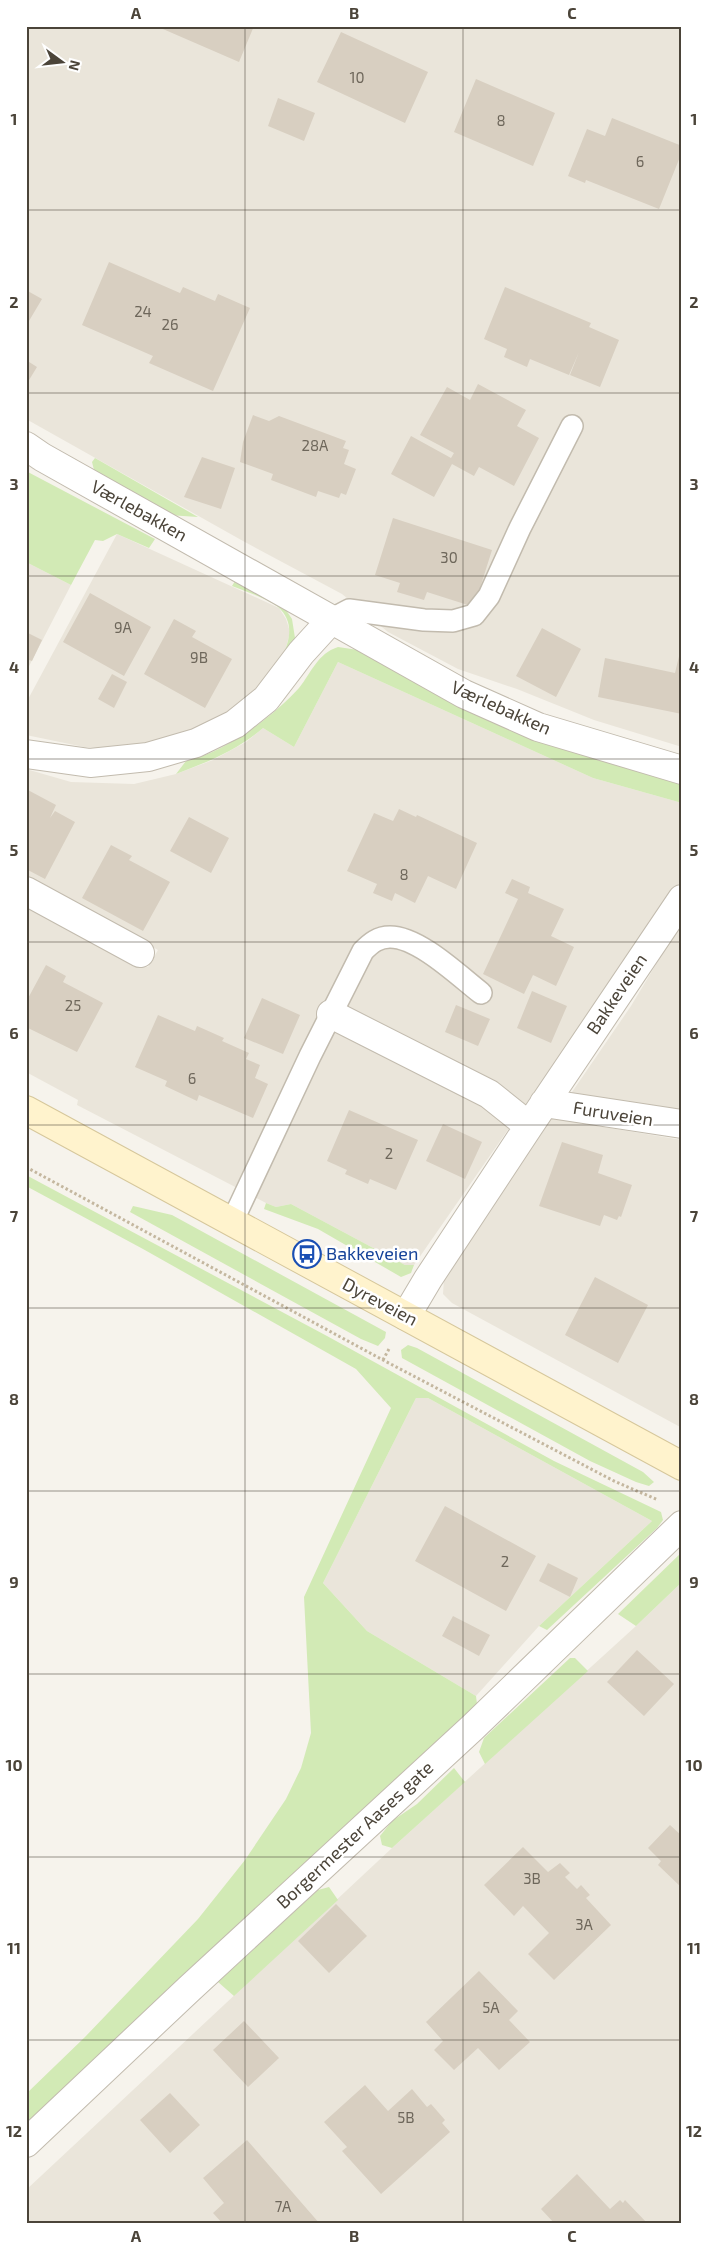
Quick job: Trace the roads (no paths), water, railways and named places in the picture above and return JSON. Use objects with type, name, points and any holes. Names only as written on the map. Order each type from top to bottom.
[{"type":"main road","name":"Dyreveien","points":[[26,1110],[682,1466]]},
{"type":"street","name":"Værlebakken","points":[[26,446],[42,457],[464,694],[530,724],[682,770]]},
{"type":"street","points":[[26,754],[90,763],[148,757],[196,743],[235,724],[266,699],[301,653],[332,619]]},
{"type":"street","points":[[26,891],[140,952]]},
{"type":"street","name":"Bakkeveien","points":[[406,1316],[428,1279],[544,1103],[682,899]]},
{"type":"street","points":[[331,1014],[490,1094],[529,1126]]},
{"type":"street","name":"Furuveien","points":[[544,1103],[682,1124]]},
{"type":"street","name":"Borgermester Aases gate","points":[[26,2144],[189,1989],[472,1728],[682,1525]]},
{"type":"lane","points":[[332,619],[350,610],[424,620],[453,621],[474,615],[489,596],[520,528],[572,426]]},
{"type":"lane","points":[[232,1222],[363,950],[374,941],[383,938],[392,937],[406,941],[429,953],[481,993]]},
{"type":"place","name":"Bakkeveien","points":[[307,1254]]}]
